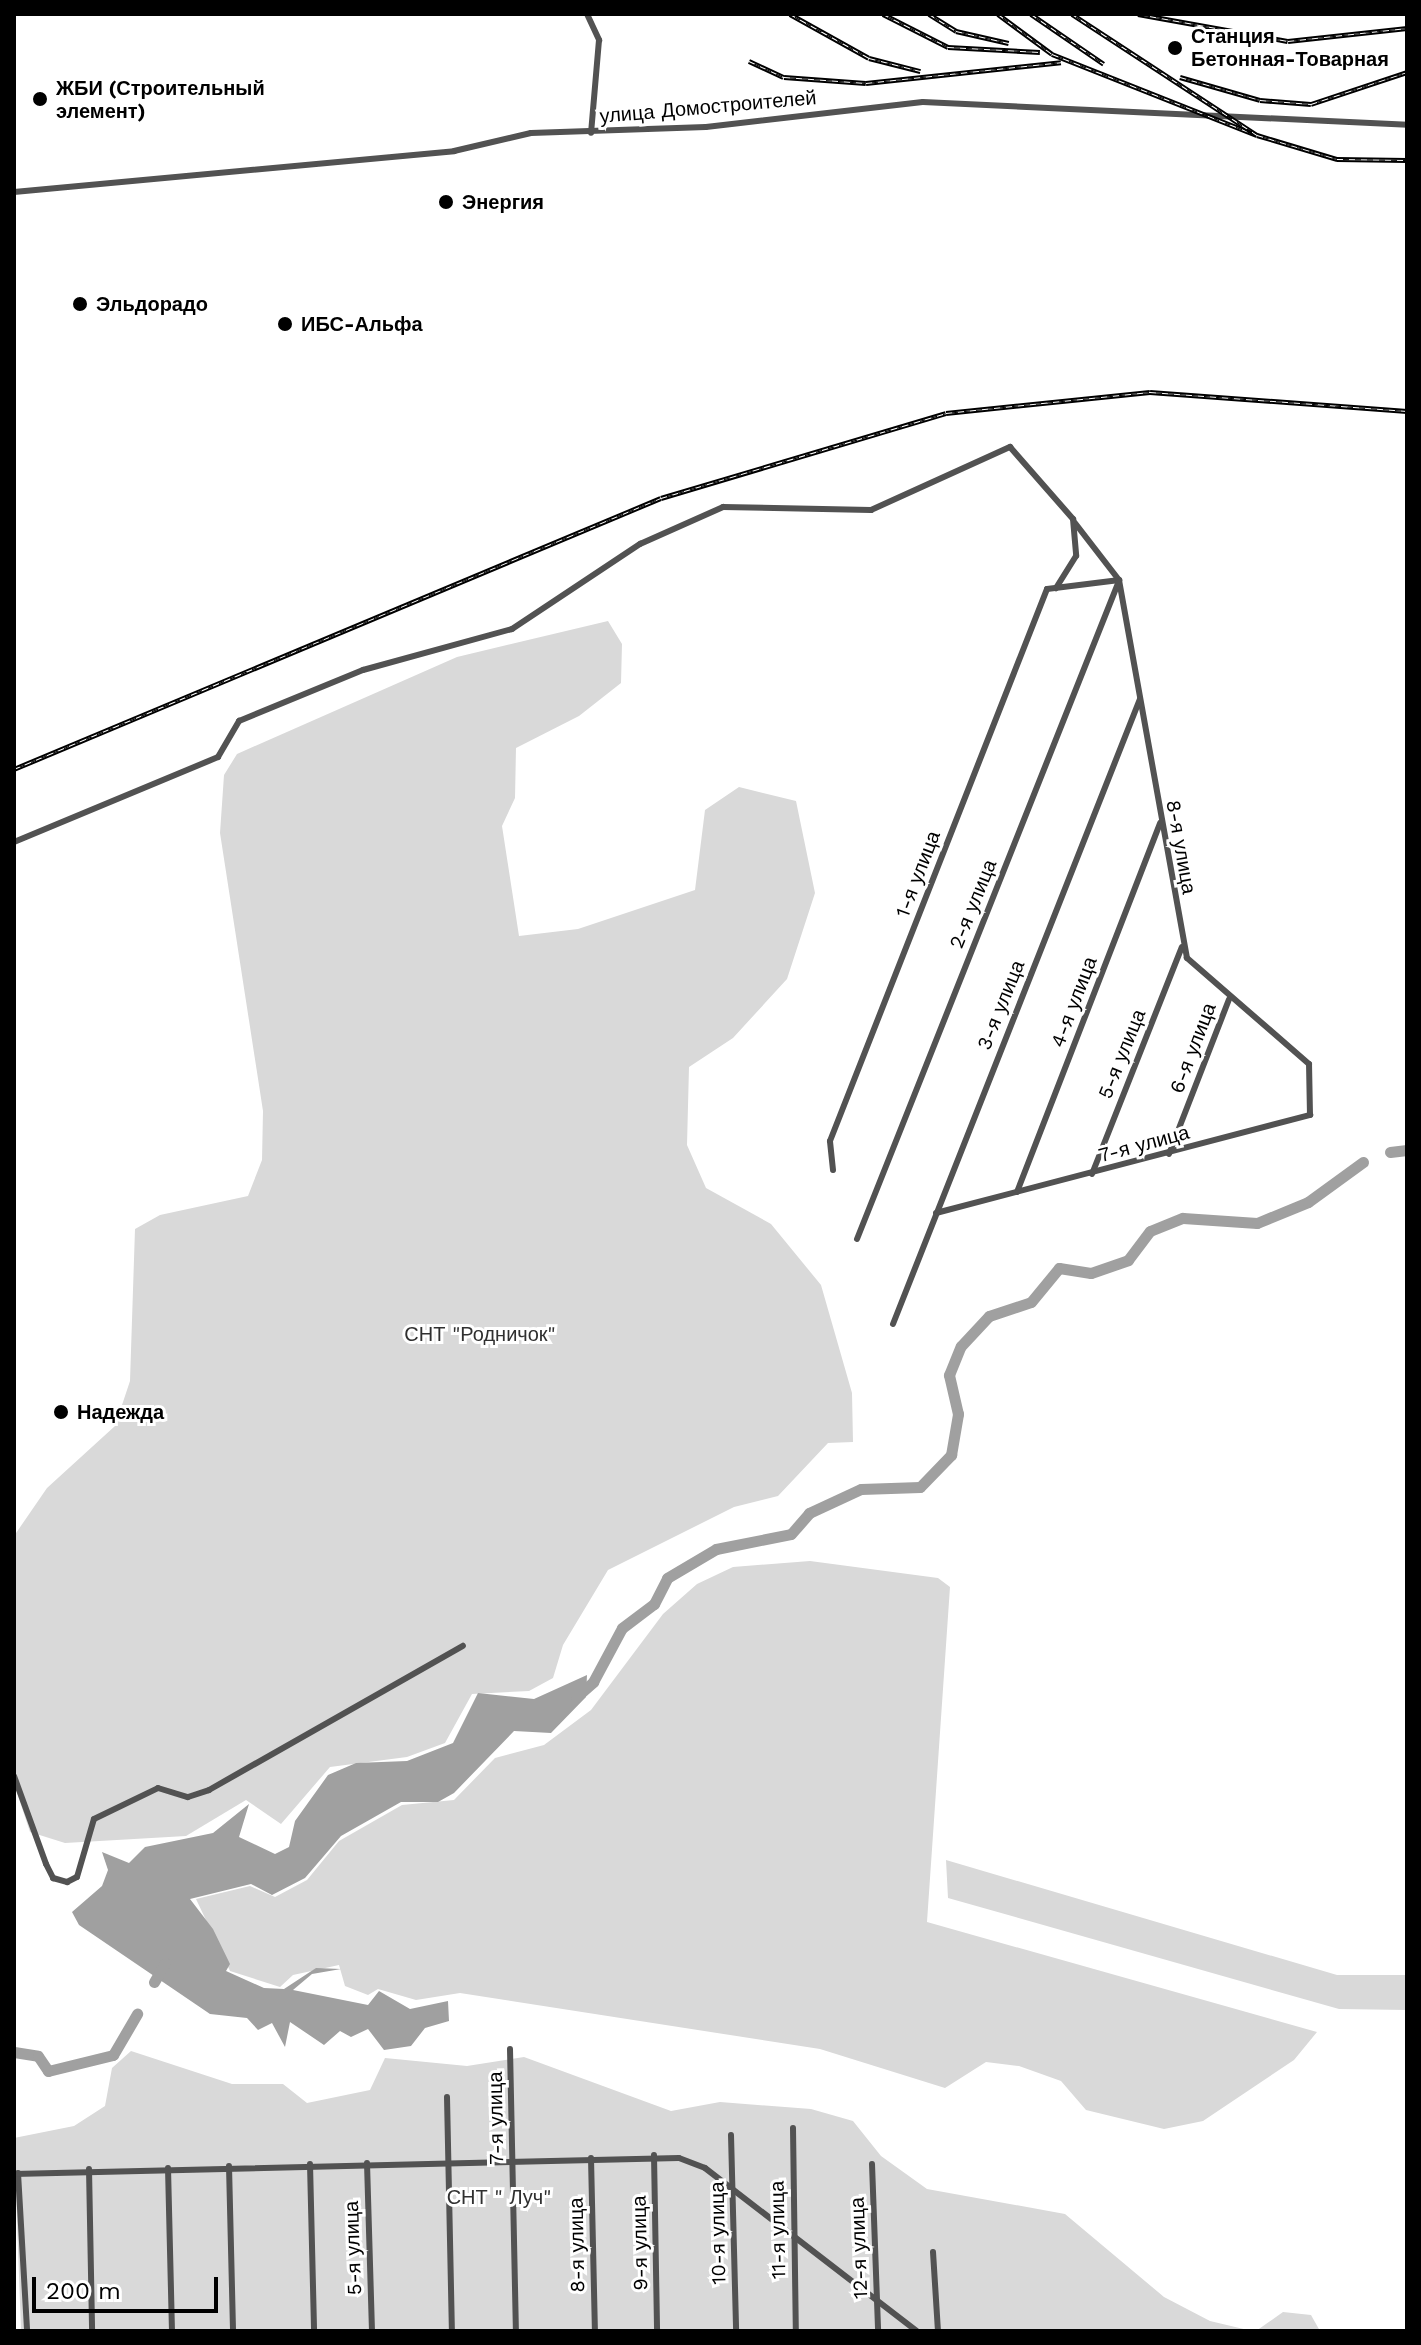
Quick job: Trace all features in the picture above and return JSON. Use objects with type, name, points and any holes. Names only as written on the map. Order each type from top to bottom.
[{"type":"street","points":[[587,14],[599,40],[591,133]]},
{"type":"street","name":"улица Домостроителей","points":[[14,192],[923,102],[1407,125]]},
{"type":"street","points":[[14,842],[218,757],[239,721],[363,670],[474,645],[512,629],[640,544],[723,507],[871,510],[1010,447],[1073,519],[1119,580],[1056,588]]},
{"type":"street","points":[[1056,588],[1076,556],[1073,519]]},
{"type":"street","name":"8-я улица","points":[[1119,580],[1182,945]]},
{"type":"street","name":"2-я улица","points":[[857,1239],[1119,580]]},
{"type":"street","name":"1-я улица","points":[[833,1170],[830,1141],[1047,589],[1056,588]]},
{"type":"street","name":"3-я улица","points":[[893,1324],[1140,699]]},
{"type":"street","name":"4-я улица","points":[[1017,1192],[1161,822]]},
{"type":"street","points":[[1182,945],[1229,999]]},
{"type":"street","name":"5-я улица","points":[[1092,1174],[1182,945]]},
{"type":"street","name":"7-я улица","points":[[936,1213],[1310,1115],[1309,1064],[1229,999]]},
{"type":"street","name":"6-я улица","points":[[1169,1154],[1229,999]]},
{"type":"street","points":[[14,1776],[53,1878],[67,1882],[77,1877],[94,1819],[158,1788],[188,1797],[209,1790],[463,1646]]},
{"type":"street","name":"7-я улица","points":[[510,2049],[516,2331]]},
{"type":"street","points":[[447,2097],[452,2331]]},
{"type":"street","name":"11-я улица","points":[[793,2128],[796,2331]]},
{"type":"street","name":"10-я улица","points":[[731,2135],[736,2331]]},
{"type":"street","points":[[27,2331],[16,2174],[89,2169],[654,2155],[694,2161],[917,2331]]},
{"type":"street","name":"9-я улица","points":[[654,2155],[657,2331]]},
{"type":"street","name":"8-я улица","points":[[591,2158],[595,2331]]},
{"type":"street","name":"5-я улица","points":[[367,2163],[372,2331]]},
{"type":"street","points":[[310,2164],[314,2331]]},
{"type":"street","name":"12-я улица","points":[[872,2164],[878,2331]]},
{"type":"street","points":[[229,2166],[233,2331]]},
{"type":"street","points":[[168,2168],[172,2331]]},
{"type":"street","points":[[89,2169],[92,2331]]},
{"type":"street","points":[[933,2252],[938,2331]]},
{"type":"green space","name":"СНТ \"Родничок\"","points":[[608,621],[622,644],[621,683],[579,716],[516,748],[515,798],[502,826],[519,936],[578,929],[695,890],[705,810],[739,787],[796,801],[815,893],[787,979],[733,1038],[689,1067],[687,1145],[706,1188],[771,1224],[821,1285],[852,1393],[853,1442],[828,1443],[778,1496],[734,1507],[608,1570],[563,1645],[553,1678],[529,1691],[472,1694],[445,1743],[407,1757],[330,1767],[281,1824],[246,1800],[186,1836],[65,1843],[30,1832],[14,1784],[14,1536],[47,1488],[115,1426],[130,1381],[135,1229],[160,1215],[248,1196],[262,1160],[263,1111],[220,833],[224,775],[237,754],[457,657]]},
{"type":"green space","points":[[810,1561],[938,1578],[950,1587],[927,1922],[1317,2032],[1294,2060],[1203,2121],[1164,2129],[1086,2110],[1061,2081],[1019,2066],[986,2062],[945,2088],[820,2049],[460,1993],[416,2000],[378,1989],[368,1995],[345,1986],[339,1965],[293,1975],[280,1987],[230,1971],[196,1899],[250,1886],[275,1897],[307,1880],[339,1841],[402,1805],[454,1800],[495,1758],[544,1745],[591,1710],[663,1614],[697,1584],[733,1567]]},
{"type":"green space","points":[[946,1860],[1337,1975],[1407,1975],[1407,2010],[1339,2009],[948,1898]]},
{"type":"green space","name":"СНТ \" Луч\"","points":[[131,2051],[232,2084],[283,2084],[307,2103],[370,2090],[385,2058],[467,2066],[524,2057],[671,2111],[720,2102],[811,2109],[853,2121],[881,2156],[927,2189],[1065,2214],[1164,2297],[1210,2321],[1252,2331],[21,2331],[14,2138],[74,2126],[105,2106],[112,2068]]},
{"type":"green space","points":[[1283,2312],[1311,2315],[1320,2331],[1256,2331]]},
{"type":"shaded area","points":[[587,1675],[586,1697],[551,1733],[514,1731],[454,1793],[438,1802],[401,1802],[341,1836],[305,1878],[272,1895],[251,1884],[190,1899],[213,1929],[230,1964],[226,1971],[264,1988],[284,1989],[316,1968],[341,1969],[312,1974],[293,1990],[368,2005],[379,1991],[410,2009],[448,2001],[449,2021],[425,2028],[411,2046],[384,2050],[368,2029],[351,2037],[340,2031],[324,2045],[290,2022],[285,2047],[272,2023],[258,2030],[247,2018],[210,2014],[79,1925],[72,1912],[102,1886],[108,1870],[102,1852],[129,1863],[145,1847],[213,1833],[249,1804],[239,1837],[275,1854],[289,1847],[295,1821],[328,1775],[356,1763],[407,1761],[453,1743],[478,1693],[534,1699]]},
{"type":"waterway","points":[[1390,1152],[1407,1150]]},
{"type":"waterway","points":[[576,1697],[593,1682],[622,1628],[654,1604],[667,1578],[716,1549],[791,1534],[809,1513],[861,1489],[920,1487],[951,1455],[958,1414],[949,1375],[961,1346],[989,1316],[1031,1302],[1059,1268],[1091,1273],[1128,1260],[1150,1231],[1183,1218],[1257,1223],[1308,1202],[1363,1162]]},
{"type":"waterway","points":[[154,1982],[165,1963]]},
{"type":"waterway","points":[[14,2052],[38,2056],[48,2071],[113,2055],[137,2014]]},
{"type":"railway","points":[[790,14],[869,58],[920,71]]},
{"type":"railway","points":[[883,14],[948,47],[1040,52]]},
{"type":"railway","points":[[929,14],[956,31],[1009,43]]},
{"type":"railway","points":[[998,14],[1052,54],[1257,135],[1072,14]]},
{"type":"railway","points":[[1031,14],[1104,64]]},
{"type":"railway","points":[[1138,14],[1288,41],[1407,28]]},
{"type":"railway","points":[[749,61],[784,77],[866,83],[1061,62]]},
{"type":"railway","points":[[1180,77],[1260,100],[1311,104],[1407,72]]},
{"type":"railway","points":[[1257,135],[1337,159],[1407,160]]},
{"type":"railway","points":[[14,769],[661,498],[946,413],[1150,392],[1407,411]]},
{"type":"place","name":"Станция Бетонная-Товарная","points":[[1175,48]]},
{"type":"place","name":"ЖБИ (Строительный элемент)","points":[[40,99]]},
{"type":"place","name":"Энергия","points":[[446,202]]},
{"type":"place","name":"Эльдорадо","points":[[80,304]]},
{"type":"place","name":"ИБС-Альфа","points":[[285,324]]},
{"type":"place","name":"Надежда","points":[[61,1412]]}]
